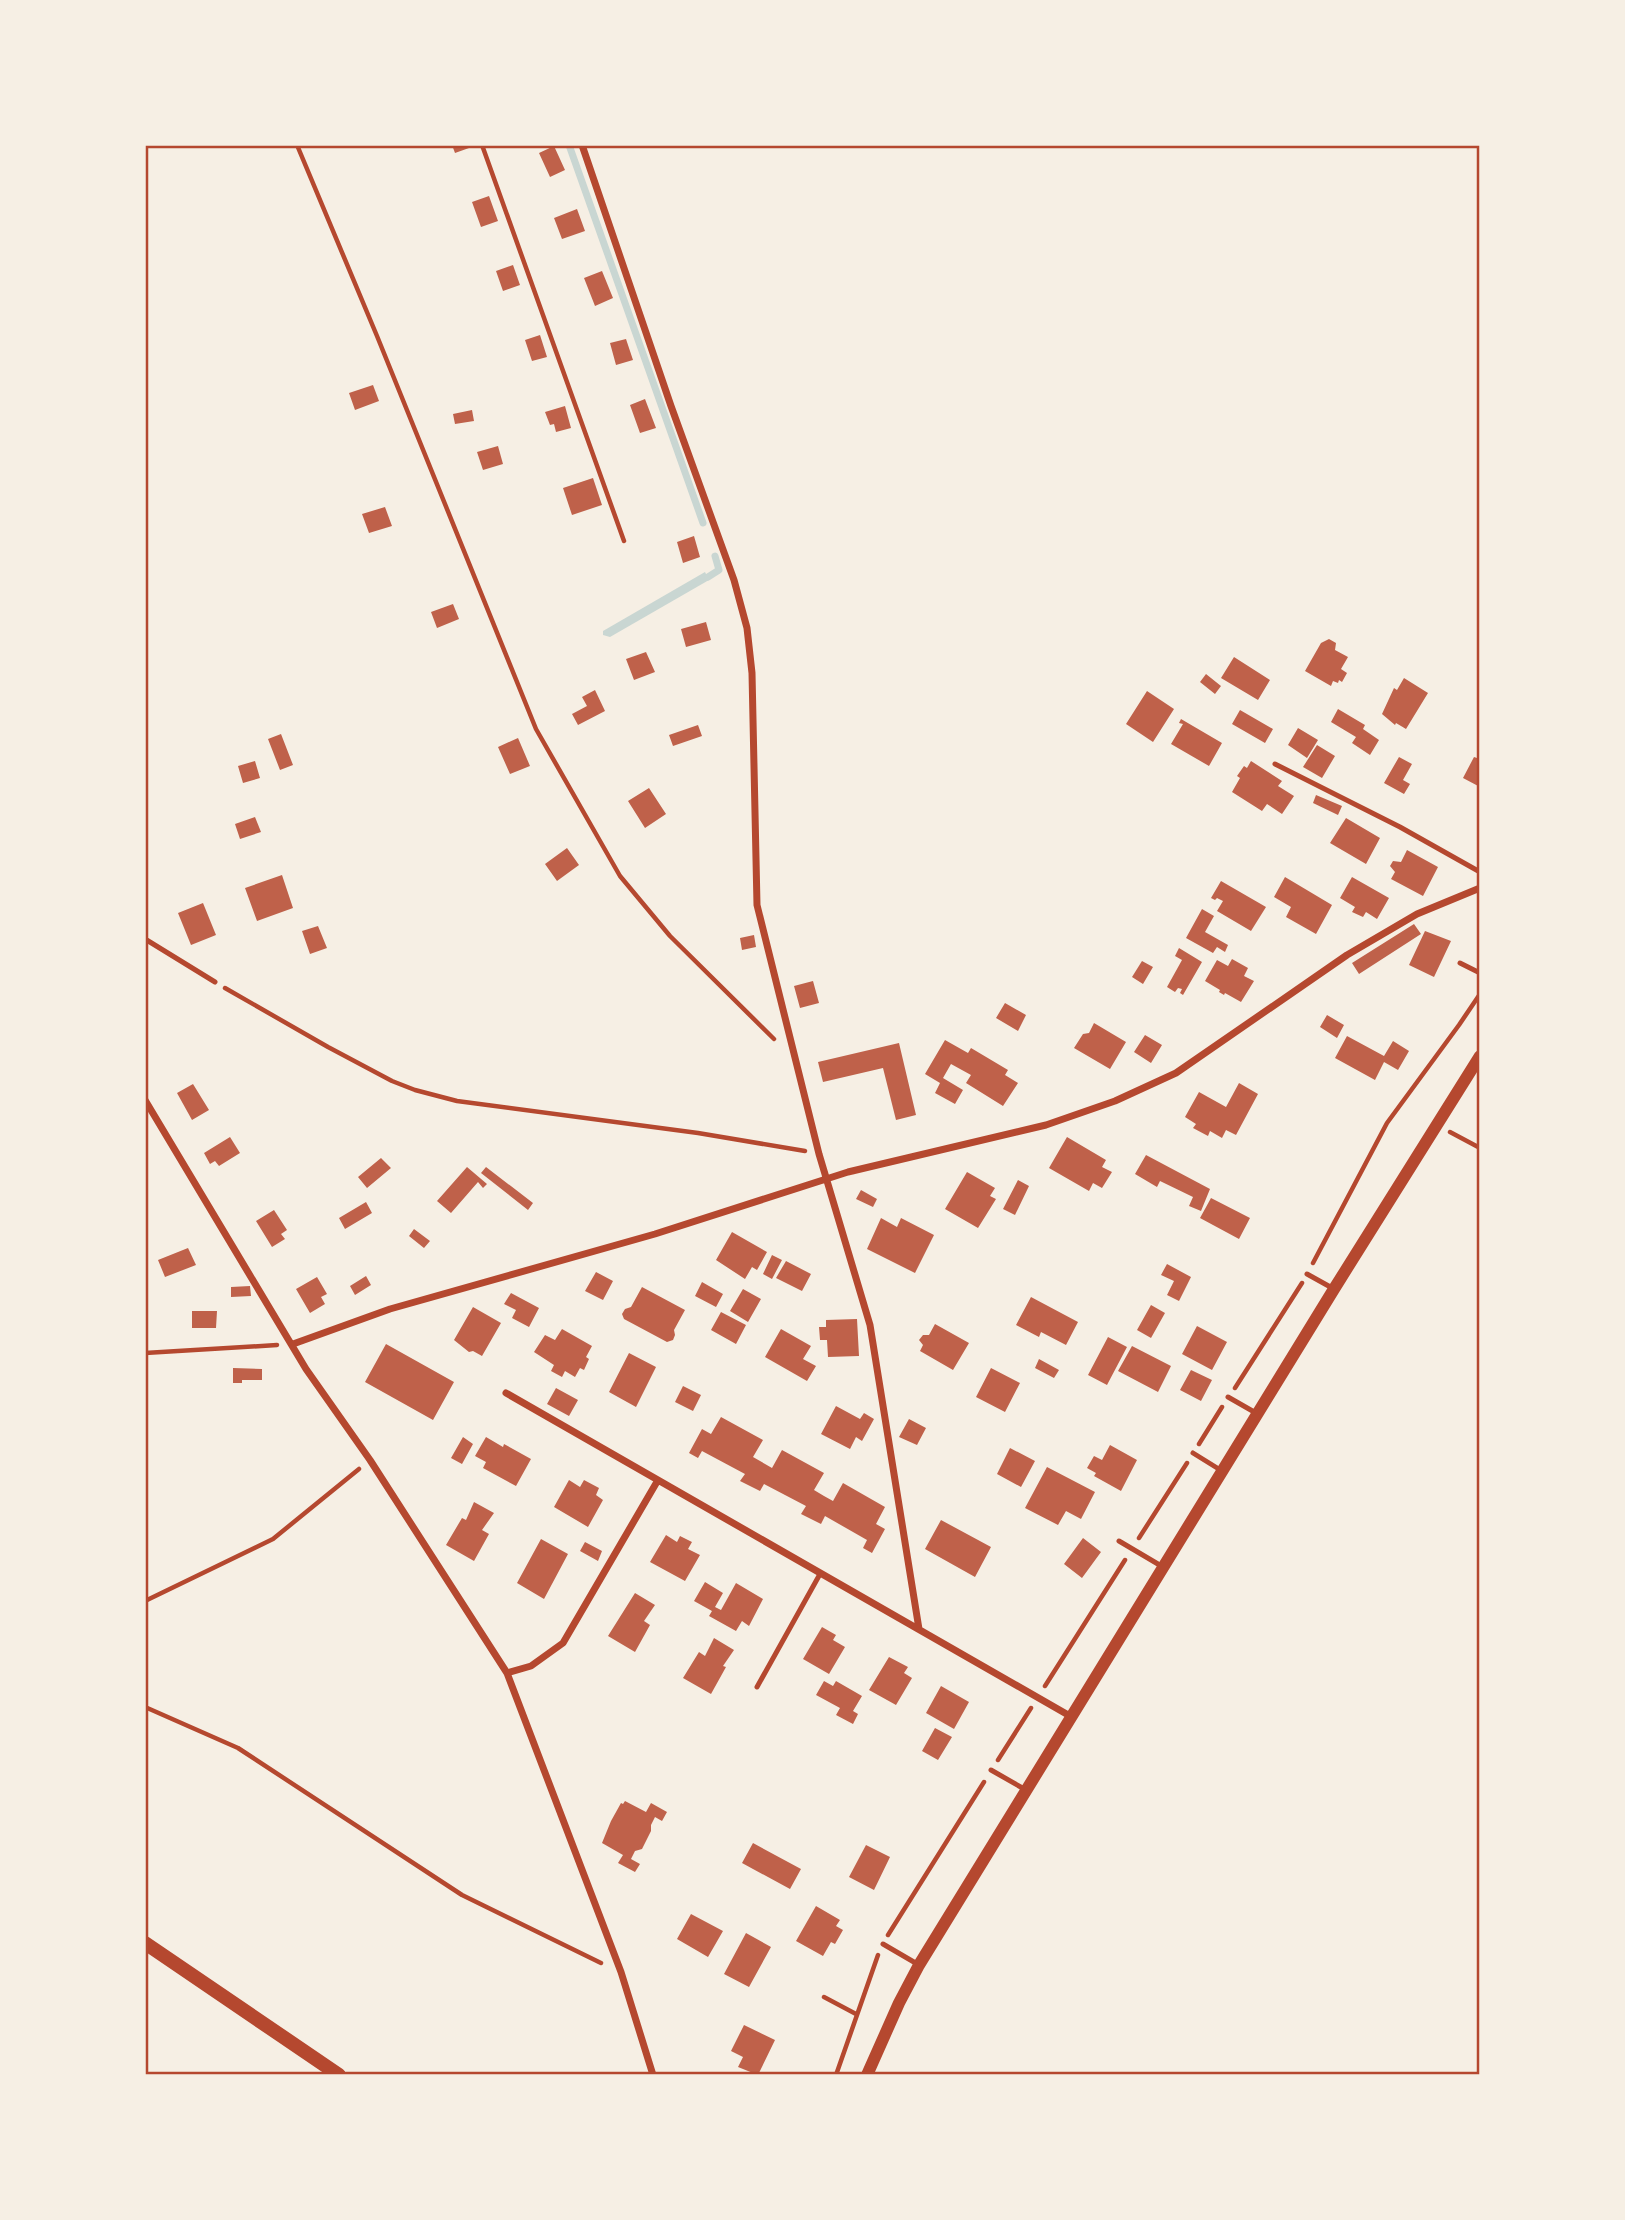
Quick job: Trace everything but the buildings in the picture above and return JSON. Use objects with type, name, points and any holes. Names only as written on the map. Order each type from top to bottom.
[{"type":"main road","points":[[145,1942],[339,2075]]},
{"type":"street","points":[[582,145],[734,580],[747,628],[752,673],[757,905],[819,1154],[870,1325],[919,1629]]},
{"type":"street","points":[[293,1344],[390,1310],[655,1234],[848,1172],[1046,1125],[1115,1101],[1176,1073],[1347,955],[1417,914],[1480,888]]},
{"type":"street","points":[[867,2075],[919,1965],[1070,1716],[1480,1056]]},
{"type":"street","points":[[145,1100],[306,1369],[370,1460],[507,1673],[621,1972],[653,2075]]},
{"type":"street","points":[[506,1393],[1070,1716]]},
{"type":"street","points":[[507,1673],[531,1665],[563,1643],[658,1480]]},
{"type":"lane","points":[[1275,764],[1400,827],[1480,872]]},
{"type":"lane","points":[[145,939],[215,982]]},
{"type":"lane","points":[[1460,963],[1480,973]]},
{"type":"lane","points":[[1307,1274],[1334,1289]]},
{"type":"lane","points":[[1228,1397],[1257,1414]]},
{"type":"lane","points":[[1193,1453],[1222,1471]]},
{"type":"lane","points":[[1119,1541],[1163,1567]]},
{"type":"lane","points":[[757,1687],[820,1574]]},
{"type":"lane","points":[[991,1770],[1026,1790]]},
{"type":"lane","points":[[883,1944],[919,1965]]},
{"type":"path","points":[[297,145],[536,729],[575,801],[620,876],[670,936],[797,1061]]},
{"type":"path","points":[[482,145],[624,541]]},
{"type":"path","points":[[215,982],[328,1047],[392,1081],[415,1090],[457,1101],[698,1133],[819,1154]]},
{"type":"path","points":[[836,2075],[883,1944],[1307,1274],[1387,1123],[1460,1026],[1480,994]]},
{"type":"path","points":[[1437,1125],[1480,1148]]},
{"type":"path","points":[[145,1353],[293,1344]]},
{"type":"path","points":[[145,1601],[273,1539],[370,1460]]},
{"type":"path","points":[[145,1707],[238,1748],[462,1895],[621,1972]]},
{"type":"path","points":[[824,1997],[856,2014]]},
{"type":"shaded area","points":[[705,572],[709,580],[610,637],[603,635],[603,631]]},
{"type":"waterway","points":[[569,145],[703,523]]},
{"type":"waterway","points":[[708,577],[719,570],[715,556]]}]
